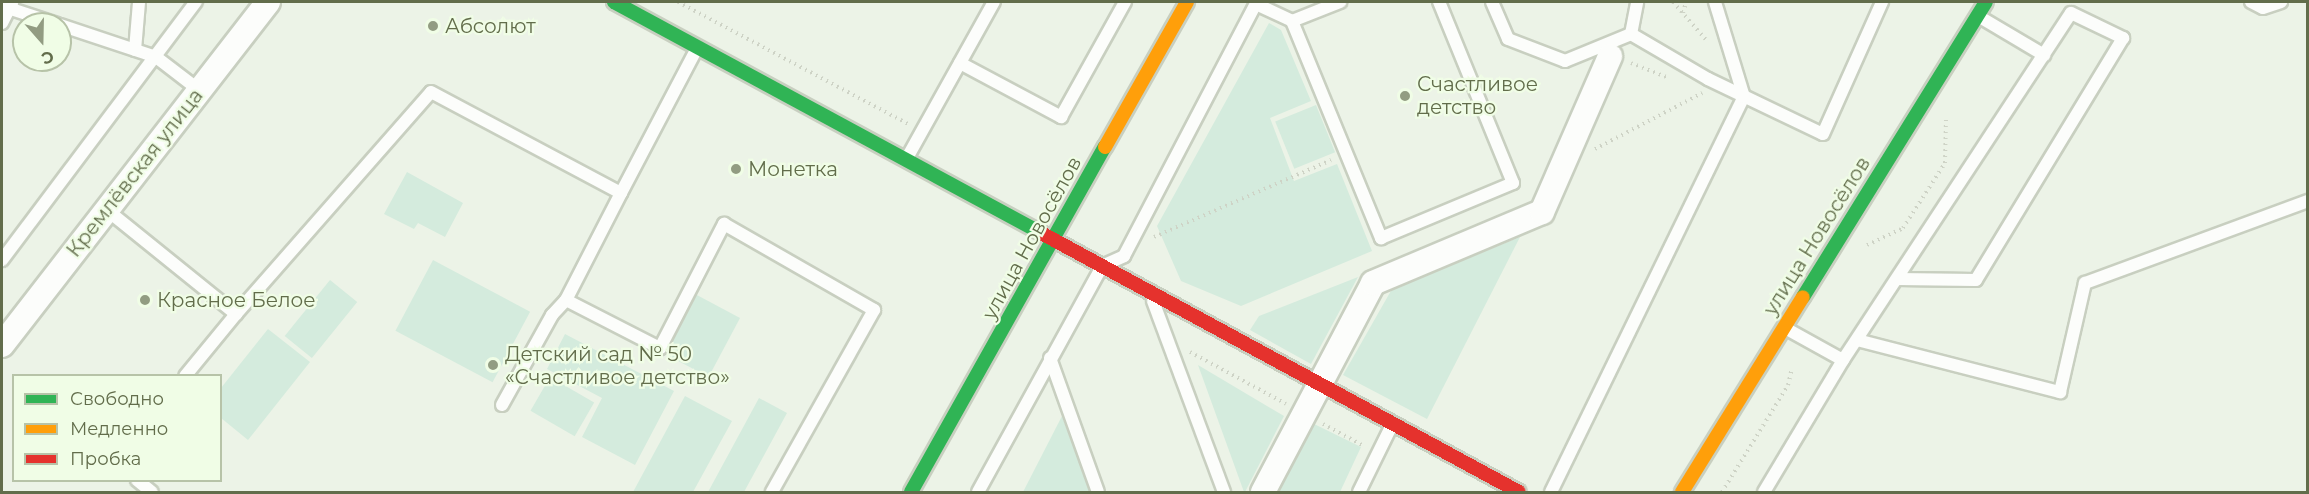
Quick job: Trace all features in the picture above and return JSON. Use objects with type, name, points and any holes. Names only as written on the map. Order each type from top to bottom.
[{"type":"street","name":"Кремлёвская улица","points":[[4,337],[107,210],[268,2]]},
{"type":"street","points":[[614,2],[1318,382],[1501,488],[1519,492]]},
{"type":"street","name":"улица Новосёлов","points":[[911,492],[1187,2]]},
{"type":"street","name":"улица Новосёлов","points":[[1682,492],[1986,2]]},
{"type":"street","points":[[1263,492],[1318,382],[1373,283],[1542,212],[1610,56]]},
{"type":"lane","points":[[135,50],[139,2]]},
{"type":"lane","points":[[2,260],[196,2]]},
{"type":"lane","points":[[906,160],[993,2]]},
{"type":"lane","points":[[960,63],[1061,117],[1125,2]]},
{"type":"lane","points":[[1292,21],[1340,2]]},
{"type":"lane","points":[[978,492],[1102,266],[1124,256],[1256,4],[1292,21],[1382,238],[1513,183],[1439,2]]},
{"type":"lane","points":[[1492,2],[1508,39],[1565,61],[1631,34]]},
{"type":"lane","points":[[1631,34],[1637,2]]},
{"type":"lane","points":[[1551,492],[1744,97],[1715,2]]},
{"type":"lane","points":[[1631,34],[1706,85],[1744,97],[1823,134],[1882,2]]},
{"type":"lane","points":[[2251,2],[2263,8],[2281,2]]},
{"type":"lane","points":[[2,22],[9,6],[24,12]]},
{"type":"lane","points":[[1764,492],[1843,360],[2071,13],[2123,38],[1976,280],[1897,279]]},
{"type":"lane","points":[[1976,15],[2044,55]]},
{"type":"lane","points":[[72,30],[156,57],[199,90]]},
{"type":"lane","points":[[502,405],[552,315],[566,300],[698,47]]},
{"type":"lane","points":[[186,374],[431,92],[621,193]]},
{"type":"lane","points":[[1857,340],[2060,392],[2085,283],[2307,201]]},
{"type":"lane","points":[[107,210],[236,314]]},
{"type":"lane","points":[[566,300],[660,348],[724,224],[874,310],[772,492]]},
{"type":"lane","points":[[1150,292],[1224,492]]},
{"type":"lane","points":[[1784,327],[1843,360]]},
{"type":"lane","points":[[1050,358],[1098,492]]},
{"type":"lane","points":[[1359,492],[1392,424]]},
{"type":"lane","points":[[140,482],[152,492]]},
{"type":"path","points":[[678,2],[922,131]]},
{"type":"path","points":[[1673,2],[1711,45]]},
{"type":"path","points":[[1683,13],[1686,2]]},
{"type":"path","points":[[1610,56],[1672,79]]},
{"type":"path","points":[[1693,87],[1706,85]]},
{"type":"path","points":[[1564,164],[1700,97],[1706,85]]},
{"type":"path","points":[[1862,247],[1903,228],[1945,163],[1946,113]]},
{"type":"path","points":[[1144,241],[1346,154]]},
{"type":"path","points":[[1722,492],[1788,385],[1795,358],[1806,339]]},
{"type":"green space","points":[[1269,23],[1281,30],[1311,101],[1270,118],[1294,181],[1337,164],[1372,251],[1241,306],[1181,281],[1157,226]]},
{"type":"green space","points":[[1316,105],[1335,152],[1294,169],[1275,121]]},
{"type":"green space","points":[[407,172],[463,203],[445,237],[418,223],[414,229],[384,214]]},
{"type":"green space","points":[[1520,237],[1427,419],[1343,375],[1392,289]]},
{"type":"green space","points":[[433,260],[530,312],[493,382],[395,331]]},
{"type":"green space","points":[[1358,277],[1311,364],[1250,330],[1259,316]]},
{"type":"green space","points":[[330,280],[357,302],[312,358],[285,336]]},
{"type":"green space","points":[[695,294],[740,318],[709,377],[664,353]]},
{"type":"green space","points":[[268,329],[310,362],[248,440],[222,419],[222,387]]},
{"type":"green space","points":[[565,334],[674,391],[635,465],[582,437],[602,398],[547,369]]},
{"type":"green space","points":[[1198,365],[1284,416],[1245,492],[1244,492]]},
{"type":"green space","points":[[550,377],[594,403],[575,436],[530,411]]},
{"type":"green space","points":[[685,396],[732,421],[693,492],[633,492]]},
{"type":"green space","points":[[759,398],[787,413],[744,492],[708,492]]},
{"type":"green space","points":[[1062,416],[1090,492],[1023,492]]},
{"type":"green space","points":[[1308,421],[1361,447],[1340,492],[1270,492]]},
{"type":"traffic: fast","points":[[614,2],[1043,234]]},
{"type":"traffic: fast","points":[[1803,297],[1986,2]]},
{"type":"traffic: fast","points":[[911,492],[1105,147]]},
{"type":"traffic: slow","points":[[1105,147],[1187,2]]},
{"type":"traffic: slow","points":[[1682,492],[1803,297]]},
{"type":"traffic: jam","points":[[1043,234],[1519,492]]},
{"type":"place","name":"Абсолют","points":[[433,26]]},
{"type":"place","name":"Счастливое детство","points":[[1405,96]]},
{"type":"place","name":"Монетка","points":[[736,169]]},
{"type":"place","name":"Красное Белое","points":[[145,300]]},
{"type":"place","name":"Детский сад № 50 «Счастливое детство»","points":[[493,365]]}]
